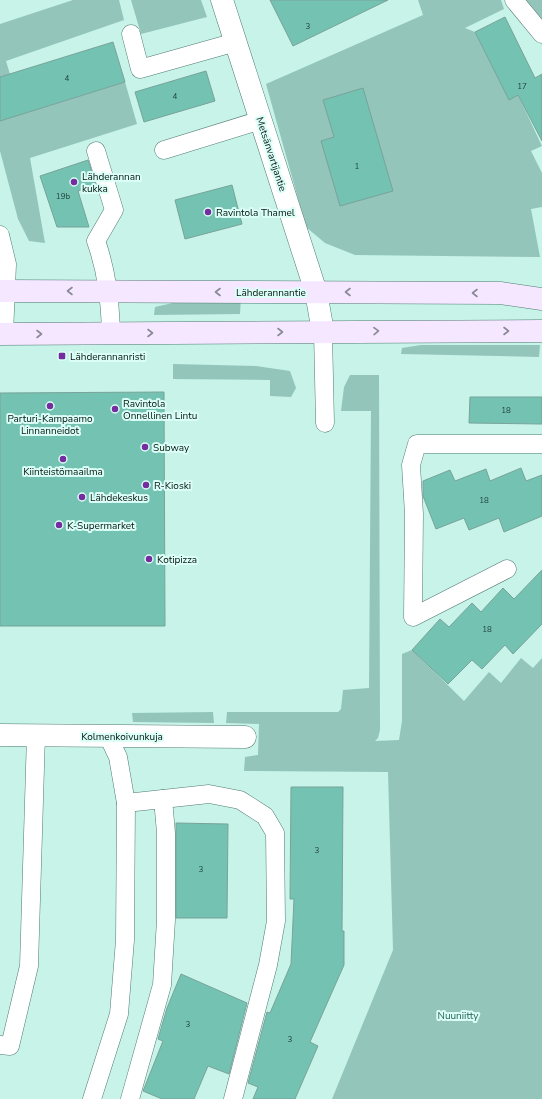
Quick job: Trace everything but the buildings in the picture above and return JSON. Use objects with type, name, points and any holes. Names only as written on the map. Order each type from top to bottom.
[{"type":"main road","name":"Lähderannantie","points":[[3,291],[500,293],[542,299]]},
{"type":"main road","points":[[2,334],[542,331]]},
{"type":"street","name":"Metsänvartijantie","points":[[225,1],[236,42],[316,292],[323,332]]},
{"type":"street","name":"Kolmenkoivunkuja","points":[[0,735],[244,738]]},
{"type":"lane","points":[[514,0],[542,34]]},
{"type":"lane","points":[[131,34],[140,69],[236,42]]},
{"type":"lane","points":[[164,150],[261,120]]},
{"type":"lane","points":[[96,151],[114,210],[96,241],[105,265],[109,292],[111,333]]},
{"type":"lane","points":[[0,235],[7,264],[3,291],[2,334]]},
{"type":"lane","points":[[323,332],[325,423]]},
{"type":"lane","points":[[507,569],[413,617],[414,514],[410,465],[417,444],[542,444]]},
{"type":"lane","points":[[0,1046],[10,1046],[29,966],[36,736]]},
{"type":"lane","points":[[92,1099],[119,1014],[125,940],[126,803],[118,757],[108,736]]},
{"type":"lane","points":[[126,803],[209,794],[240,800],[265,816],[275,833],[276,921],[268,964],[233,1099]]},
{"type":"lane","points":[[130,1099],[162,985],[166,904],[166,833],[163,799]]},
{"type":"green space","points":[[73,0],[119,0],[124,20],[6,61],[22,114],[125,82],[137,124],[30,158],[45,243],[29,241],[18,219],[0,151],[0,24]]},
{"type":"green space","points":[[131,0],[201,0],[207,17],[141,34]]},
{"type":"green space","points":[[418,0],[501,0],[504,9],[465,28],[475,32],[509,99],[518,95],[542,146],[531,151],[542,173],[542,207],[531,209],[540,257],[355,255],[325,243],[306,227],[266,84],[423,15]]},
{"type":"green space","points":[[521,0],[542,0],[542,23]]},
{"type":"green space","points":[[241,298],[240,314],[154,315],[155,307],[177,302]]},
{"type":"green space","points":[[421,345],[540,345],[539,357],[401,354],[402,348]]},
{"type":"green space","points":[[173,364],[256,366],[290,371],[296,388],[291,397],[270,396],[270,380],[173,379]]},
{"type":"green space","name":"Nuuniitty","points":[[350,375],[379,375],[380,730],[378,738],[375,741],[399,740],[402,721],[402,654],[412,650],[464,701],[489,672],[501,683],[521,658],[533,668],[542,658],[542,1099],[332,1099],[393,950],[388,772],[244,771],[245,757],[258,755],[259,724],[226,723],[227,712],[338,712],[341,709],[343,690],[369,688],[371,411],[341,411],[344,387]]},
{"type":"green space","points":[[213,712],[214,723],[133,722],[132,713]]},
{"type":"place","name":"Lähderannan kukka","points":[[74,182]]},
{"type":"place","name":"Ravintola Thamel","points":[[208,212]]},
{"type":"place","name":"Lähderannanristi","points":[[62,356]]},
{"type":"place","name":"Parturi-Kampaamo Linnanneidot","points":[[50,406]]},
{"type":"place","name":"Ravintola Onnellinen Lintu","points":[[115,409]]},
{"type":"place","name":"Subway","points":[[145,447]]},
{"type":"place","name":"Kiinteistömaailma","points":[[63,459]]},
{"type":"place","name":"R-Kioski","points":[[146,485]]},
{"type":"place","name":"Lähdekeskus","points":[[82,497]]},
{"type":"place","name":"K-Supermarket","points":[[59,525]]},
{"type":"place","name":"Kotipizza","points":[[149,559]]}]
